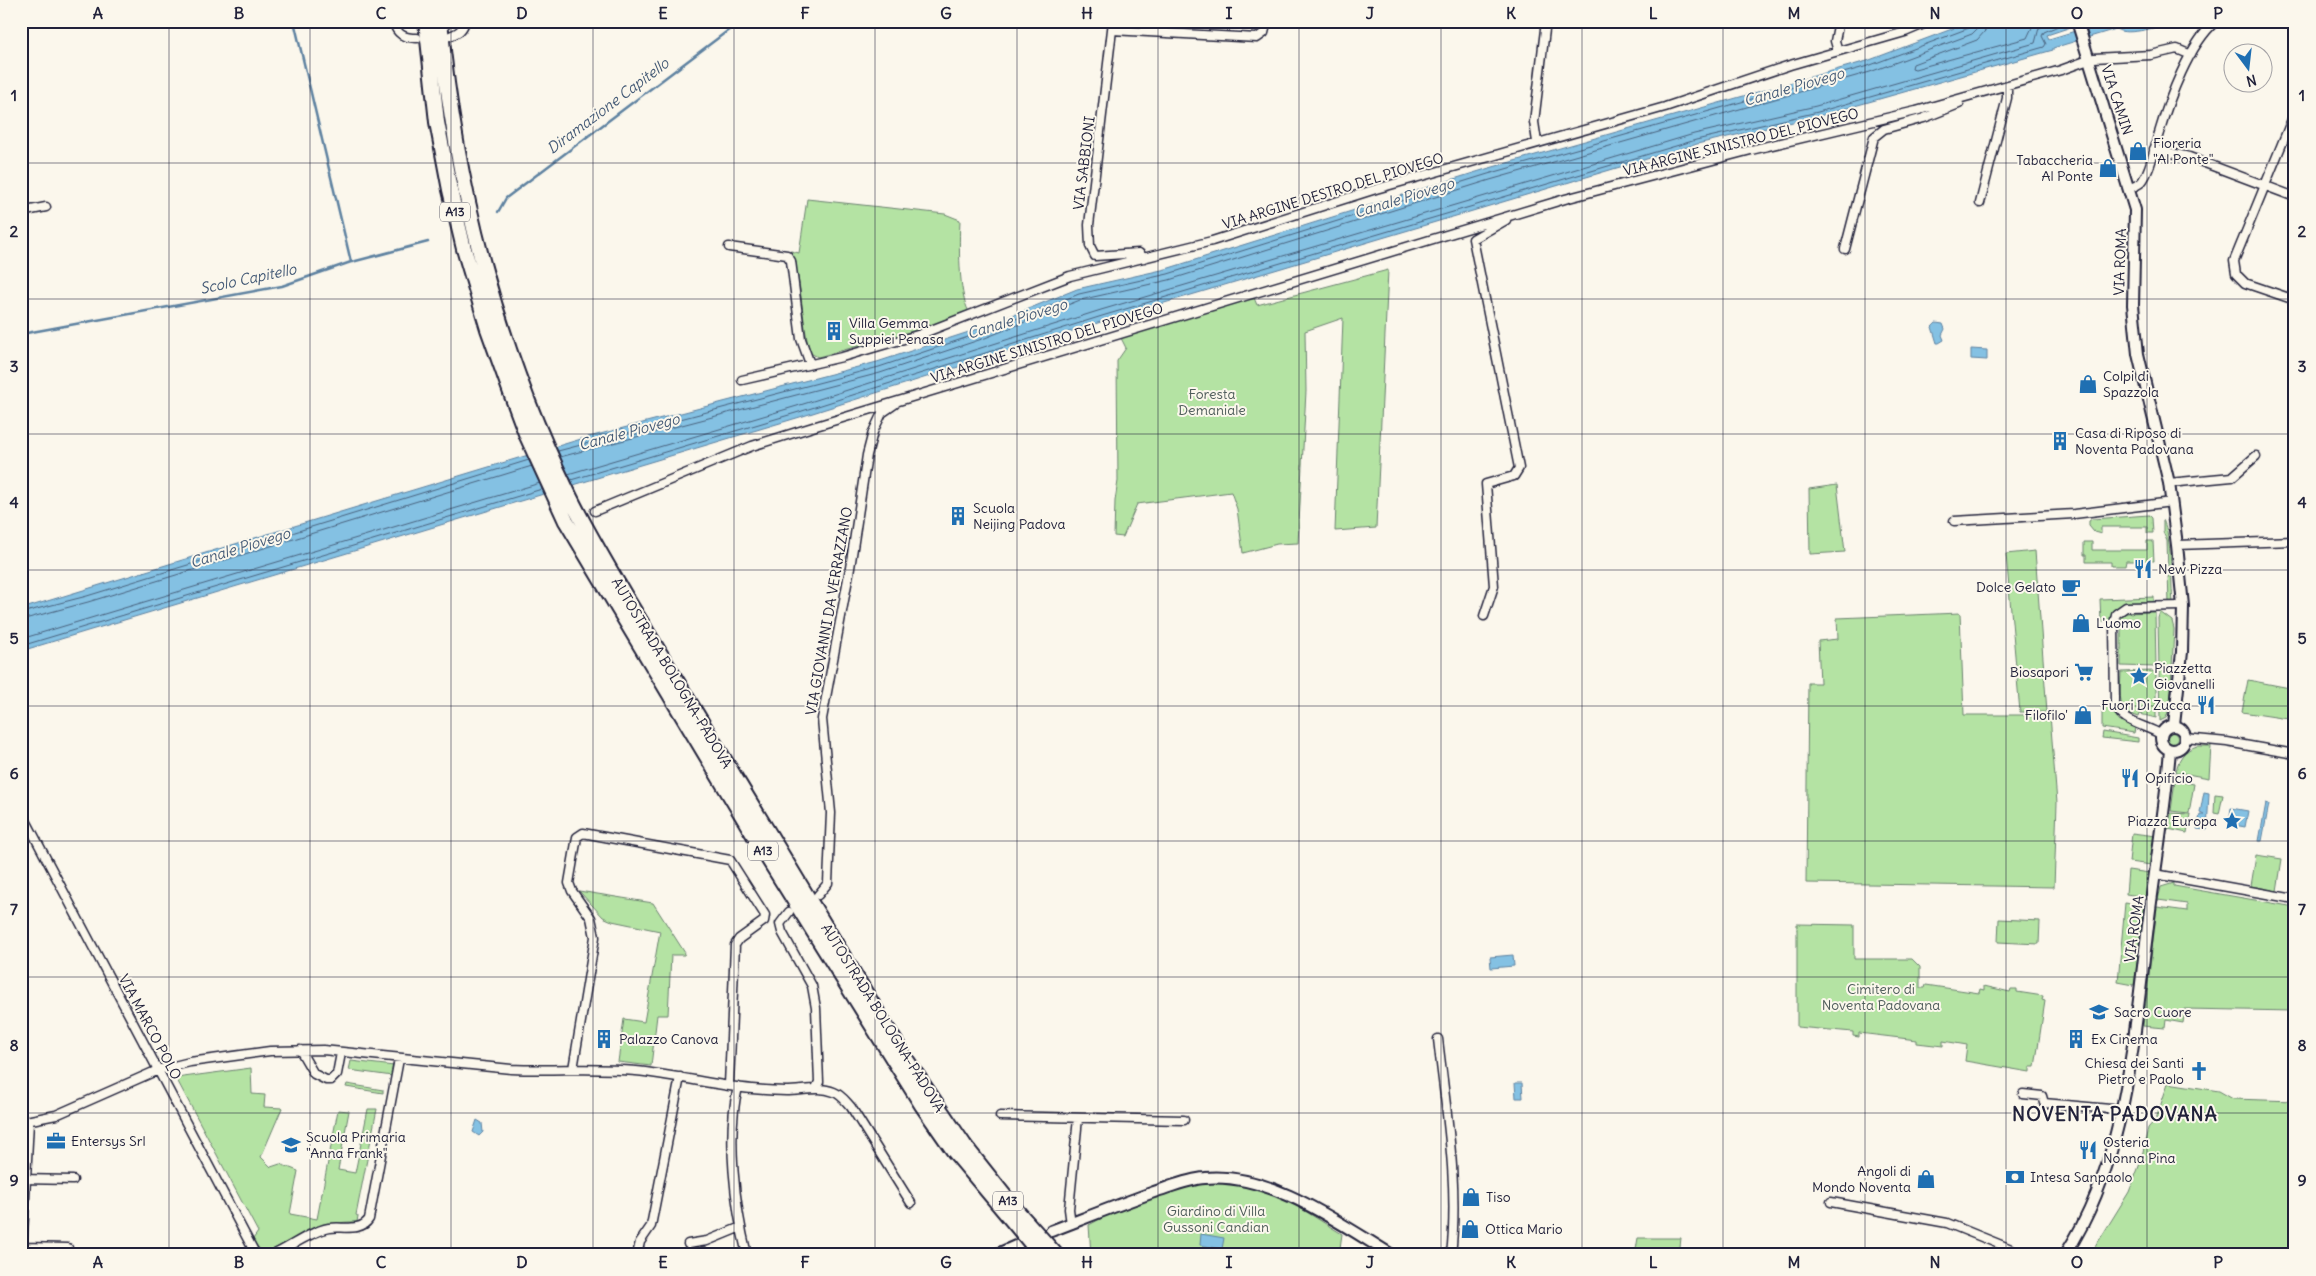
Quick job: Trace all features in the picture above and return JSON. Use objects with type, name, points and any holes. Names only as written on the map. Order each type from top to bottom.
[{"type":"highway","name":"AUTOSTRADA BOLOGNA-PADOVA","points":[[426,21],[437,122],[450,190],[464,249],[488,329],[519,396],[557,469],[586,543],[959,1148],[1041,1255]]},
{"type":"highway","name":"AUTOSTRADA BOLOGNA-PADOVA","points":[[440,21],[455,134],[468,204],[519,396]]},
{"type":"highway","name":"AUTOSTRADA BOLOGNA-PADOVA","points":[[959,1148],[1056,1255]]},
{"type":"street","points":[[394,21],[399,34],[407,38],[417,38]]},
{"type":"street","points":[[450,36],[458,33],[464,26],[465,21]]},
{"type":"street","points":[[1113,26],[1256,38],[1264,33],[1267,21]]},
{"type":"street","points":[[1537,142],[1534,122],[1546,21]]},
{"type":"street","points":[[1838,51],[1835,41],[1839,21]]},
{"type":"street","name":"VIA ARGINE DESTRO DEL PIOVEGO","points":[[742,380],[921,334],[1070,276],[1212,241],[1537,142],[1665,107],[1838,51],[1905,32],[1931,21]]},
{"type":"street","name":"VIA CAMIN","points":[[2077,21],[2130,188]]},
{"type":"street","points":[[2130,188],[2142,182],[2148,171],[2164,113],[2191,55],[2206,32],[2216,21]]},
{"type":"street","name":"VIA SABBIONI","points":[[1113,26],[1091,212],[1090,246],[1095,256],[1139,253],[1144,258]]},
{"type":"street","name":"VIA ARGINE SINISTRO DEL PIOVEGO","points":[[595,511],[752,446],[890,402],[901,401],[1512,216],[1676,169],[1856,126],[2006,86],[2070,67],[2089,59],[2151,56],[2177,49],[2191,55]]},
{"type":"street","points":[[1980,203],[2007,98],[2006,86]]},
{"type":"street","name":"VIA ARGINE SINISTRO DEL PIOVEGO","points":[[1845,249],[1874,137],[1884,129],[1924,118],[1976,94]]},
{"type":"street","points":[[2295,112],[2234,261],[2234,268],[2239,278],[2245,282],[2295,300]]},
{"type":"street","points":[[2154,149],[2189,157],[2295,197]]},
{"type":"street","name":"VIA ROMA","points":[[2130,188],[2136,210],[2133,305],[2138,354],[2169,483],[2183,606],[2182,652],[2174,725]]},
{"type":"street","points":[[21,212],[46,207]]},
{"type":"street","name":"VIA ARGINE SINISTRO DEL PIOVEGO","points":[[1484,616],[1494,586],[1486,484],[1514,476],[1519,468],[1473,239],[1512,216]]},
{"type":"street","points":[[729,247],[787,255],[791,261],[801,339],[810,364]]},
{"type":"street","name":"VIA GIOVANNI DA VERRAZZANO","points":[[818,895],[828,883],[830,865],[830,787],[822,719],[850,568],[867,455],[882,413],[891,405],[901,401]]},
{"type":"street","points":[[2169,483],[2232,477],[2256,456]]},
{"type":"street","points":[[1954,521],[2074,514],[2172,502]]},
{"type":"street","points":[[2177,545],[2295,541]]},
{"type":"street","points":[[2160,734],[2123,716],[2117,711],[2115,704],[2114,624],[2116,614],[2126,607],[2183,606]]},
{"type":"street","points":[[2174,725],[2183,731],[2185,738],[2179,749],[2170,750],[2163,746],[2160,734],[2165,727],[2174,725]]},
{"type":"street","points":[[2185,738],[2227,742],[2295,754]]},
{"type":"street","name":"VIA ROMA","points":[[2065,1255],[2093,1204],[2107,1163],[2121,1110],[2131,1057],[2170,750]]},
{"type":"street","name":"VIA MARCO POLO","points":[[21,811],[257,1254]]},
{"type":"street","points":[[573,1069],[595,937],[592,918],[570,888],[570,875],[577,836],[584,833],[730,860],[765,915],[764,921],[738,939],[734,945],[729,1085]]},
{"type":"street","points":[[2155,874],[2295,899]]},
{"type":"street","points":[[789,912],[780,924],[782,932],[812,986],[816,1008],[819,1082],[816,1088]]},
{"type":"street","points":[[1438,1039],[1449,1144],[1454,1228],[1452,1255]]},
{"type":"street","points":[[300,1050],[314,1074],[326,1080],[331,1080],[337,1074],[341,1053]]},
{"type":"street","points":[[68,1248],[22,1251],[25,1122],[56,1115],[158,1070],[225,1056],[300,1050],[511,1069],[608,1069],[680,1077],[738,1087],[784,1091],[816,1088],[834,1092],[841,1096],[851,1107],[911,1202]]},
{"type":"street","points":[[273,1255],[327,1229],[358,1227],[366,1224],[369,1220],[400,1059]]},
{"type":"street","points":[[637,1255],[640,1242],[651,1226],[680,1077]]},
{"type":"street","points":[[738,1087],[732,1144],[740,1227],[748,1255]]},
{"type":"street","points":[[2023,1094],[2042,1096],[2044,1103],[2121,1110]]},
{"type":"street","points":[[1000,1116],[1184,1120]]},
{"type":"street","points":[[1071,1224],[1069,1209],[1078,1118]]},
{"type":"street","points":[[24,1178],[73,1180]]},
{"type":"street","points":[[1051,1232],[1178,1184],[1205,1178],[1225,1178],[1247,1182],[1300,1200],[1392,1255]]},
{"type":"street","points":[[1831,1202],[1947,1223],[2026,1255]]},
{"type":"street","points":[[688,1244],[707,1241],[740,1227]]},
{"type":"street","points":[[994,1255],[1018,1245]]},
{"type":"green space","points":[[807,199],[945,214],[960,220],[961,280],[965,303],[969,312],[914,331],[818,357],[810,353],[798,276],[791,251],[799,253]]},
{"type":"green space","name":"Foresta Demaniale","points":[[1388,270],[1376,528],[1335,531],[1343,318],[1305,331],[1306,391],[1298,543],[1277,544],[1243,553],[1237,509],[1231,492],[1137,504],[1123,537],[1114,536],[1115,501],[1118,481],[1117,361],[1126,348],[1119,334],[1252,293],[1257,305]]},
{"type":"green space","points":[[1837,485],[1845,552],[1810,554],[1809,489]]},
{"type":"green space","points":[[2149,515],[2152,518],[2153,533],[2147,533],[2147,527],[2101,527],[2101,534],[2094,532],[2089,526],[2089,521],[2092,519]]},
{"type":"green space","points":[[2163,520],[2168,537],[2171,560],[2173,603],[2169,604],[2167,541],[2163,532]]},
{"type":"green space","points":[[2147,541],[2153,541],[2154,561],[2126,561],[2125,566],[2111,566],[2111,562],[2086,562],[2086,555],[2084,555],[2084,542],[2092,542],[2092,550],[2147,550]]},
{"type":"green space","points":[[2035,551],[2047,712],[2020,712],[2006,554]]},
{"type":"green space","points":[[2154,597],[2154,604],[2120,606],[2112,614],[2110,622],[2101,622],[2100,599]]},
{"type":"green space","points":[[2155,612],[2156,667],[2121,666],[2121,617],[2125,613]]},
{"type":"green space","points":[[2160,612],[2172,621],[2174,629],[2170,706],[2166,718],[2160,721],[2158,618]]},
{"type":"green space","points":[[1960,613],[1964,715],[2050,715],[2057,803],[2054,887],[1806,883],[1808,683],[1820,683],[1818,641],[1838,639],[1837,618]]},
{"type":"green space","points":[[2153,671],[2156,675],[2156,718],[2140,714],[2139,717],[2124,710],[2120,691],[2121,672]]},
{"type":"green space","points":[[2248,680],[2295,689],[2295,720],[2242,712]]},
{"type":"green space","points":[[2102,706],[2112,706],[2118,720],[2135,728],[2134,733],[2102,728]]},
{"type":"green space","points":[[2103,732],[2138,738],[2138,742],[2102,738]]},
{"type":"green space","points":[[2172,732],[2178,738],[2172,744],[2166,738]]},
{"type":"green space","points":[[2197,746],[2211,746],[2209,778],[2176,772],[2182,756]]},
{"type":"green space","points":[[2175,781],[2194,784],[2189,813],[2171,811]]},
{"type":"green space","points":[[2215,794],[2223,795],[2219,814],[2214,813]]},
{"type":"green space","points":[[2171,813],[2190,814],[2187,833],[2168,829]]},
{"type":"green space","points":[[2132,833],[2156,836],[2151,865],[2129,862]]},
{"type":"green space","points":[[2256,855],[2282,859],[2277,891],[2251,886]]},
{"type":"green space","points":[[2128,870],[2150,873],[2146,897],[2126,894]]},
{"type":"green space","points":[[2174,883],[2174,886],[2295,907],[2295,1011],[2185,1009],[2183,1023],[2166,1020],[2165,1028],[2143,1026],[2157,907],[2187,911],[2187,904],[2158,900],[2161,887]]},
{"type":"green space","points":[[579,891],[653,903],[685,953],[684,955],[671,955],[668,1015],[657,1015],[651,1066],[618,1062],[624,1019],[644,1022],[660,931],[612,921],[603,917]]},
{"type":"green space","points":[[2125,903],[2145,906],[2134,985],[2118,982]]},
{"type":"green space","points":[[1999,919],[2040,921],[2039,944],[1998,942]]},
{"type":"green space","name":"Cimitero di Noventa Padovana","points":[[1797,924],[1854,925],[1854,959],[1912,959],[1920,967],[1920,988],[1925,988],[1926,985],[1979,993],[1980,989],[1984,990],[1984,986],[2010,992],[2011,989],[2017,989],[2017,992],[2043,996],[2042,1000],[2045,1001],[2035,1067],[2030,1067],[2030,1072],[1965,1061],[1967,1045],[1943,1041],[1943,1046],[1917,1043],[1917,1040],[1859,1033],[1859,1037],[1853,1036],[1853,1032],[1797,1027]]},
{"type":"green space","points":[[351,1061],[394,1066],[392,1076],[349,1070]]},
{"type":"green space","name":"Scuola Primaria \"Anna Frank\"","points":[[251,1068],[252,1094],[265,1095],[264,1107],[282,1108],[261,1157],[271,1167],[280,1164],[298,1171],[290,1214],[317,1219],[338,1110],[349,1111],[338,1170],[355,1173],[368,1109],[377,1109],[356,1215],[358,1216],[357,1222],[344,1222],[312,1230],[270,1251],[262,1250],[256,1245],[253,1239],[258,1232],[176,1078]]},
{"type":"green space","points":[[2168,1083],[2219,1091],[2233,1099],[2295,1101],[2295,1255],[2090,1255],[2129,1192],[2141,1161],[2148,1128],[2156,1119]]},
{"type":"green space","points":[[347,1084],[383,1090],[383,1093],[346,1087]]},
{"type":"green space","name":"Giardino di Villa Gussoni Candian","points":[[1220,1182],[1246,1186],[1289,1201],[1342,1234],[1339,1255],[1091,1255],[1089,1225],[1120,1209],[1153,1196],[1186,1187]]},
{"type":"green space","points":[[1638,1238],[1681,1238],[1679,1255],[1635,1255]]},
{"type":"water","name":"Canale Piovego","points":[[1973,21],[2096,21],[2047,35],[2049,39],[2108,21],[2174,21],[2154,28],[2136,31],[2128,32],[2116,29],[2053,48],[2053,50],[1819,116],[1697,144],[1104,321],[800,417],[21,651],[21,609],[581,439],[877,362],[981,328],[1077,289],[1166,269],[1486,169],[1867,61]]},
{"type":"water","points":[[1936,323],[1943,324],[1945,329],[1942,335],[1944,340],[1939,343],[1937,343],[1932,327]]},
{"type":"water","points":[[1971,349],[1987,350],[1987,360],[1971,359]]},
{"type":"water","points":[[2204,792],[2209,793],[2207,830],[2197,829],[2200,815],[2204,815],[2200,813]]},
{"type":"water","points":[[2266,803],[2269,804],[2262,841],[2259,841]]},
{"type":"water","points":[[2231,808],[2248,811],[2245,827],[2229,824]]},
{"type":"water","points":[[1513,955],[1514,966],[1491,968],[1490,957]]},
{"type":"water","points":[[1515,1083],[1522,1083],[1523,1098],[1516,1098]]},
{"type":"water","points":[[477,1120],[482,1123],[483,1132],[479,1136],[473,1132]]},
{"type":"water","points":[[1201,1234],[1224,1238],[1222,1249],[1200,1245]]},
{"type":"waterway","name":"Scolo Capitello","points":[[21,334],[282,286],[351,262],[294,21]]},
{"type":"waterway","name":"Diramazione Capitello","points":[[498,212],[506,198],[734,26],[734,21]]},
{"type":"waterway","name":"Diramazione Capitello","points":[[352,262],[428,242]]},
{"type":"place","name":"Fioreria \"Al Ponte\"","points":[[2138,151]]},
{"type":"place","name":"Tabaccheria Al Ponte","points":[[2108,168]]},
{"type":"place","name":"Villa Gemma Suppiei Penasa","points":[[834,331]]},
{"type":"place","name":"Colpi di Spazzola","points":[[2088,384]]},
{"type":"place","name":"Casa di Riposo di Noventa Padovana","points":[[2060,441]]},
{"type":"place","name":"Scuola Neijing Padova","points":[[958,516]]},
{"type":"place","name":"New Pizza","points":[[2143,569]]},
{"type":"place","name":"Dolce Gelato","points":[[2071,587]]},
{"type":"place","name":"L'uomo","points":[[2081,623]]},
{"type":"place","name":"Biosapori","points":[[2084,672]]},
{"type":"place","name":"Piazzetta Giovanelli","points":[[2139,676]]},
{"type":"place","name":"Fuori Di Zucca","points":[[2206,705]]},
{"type":"place","name":"Filofilo'","points":[[2083,715]]},
{"type":"place","name":"Opificio","points":[[2130,778]]},
{"type":"place","name":"Piazza Europa","points":[[2232,821]]},
{"type":"place","name":"Sacro Cuore","points":[[2099,1012]]},
{"type":"place","name":"Palazzo Canova","points":[[604,1039]]},
{"type":"place","name":"Ex Cinema","points":[[2076,1039]]},
{"type":"place","name":"Chiesa dei Santi Pietro e Paolo","points":[[2199,1071]]},
{"type":"place","name":"Entersys Srl","points":[[56,1141]]},
{"type":"place","name":"Scuola Primaria \"Anna Frank\"","points":[[291,1145]]},
{"type":"place","name":"Osteria Nonna Pina","points":[[2088,1150]]},
{"type":"place","name":"Intesa Sanpaolo","points":[[2015,1177]]},
{"type":"place","name":"Angoli di Mondo Noventa","points":[[1926,1179]]},
{"type":"place","name":"Tiso","points":[[1471,1197]]},
{"type":"place","name":"Ottica Mario","points":[[1470,1229]]},
{"type":"district","name":"NOVENTA PADOVANA","points":[[2115,1114]]}]
